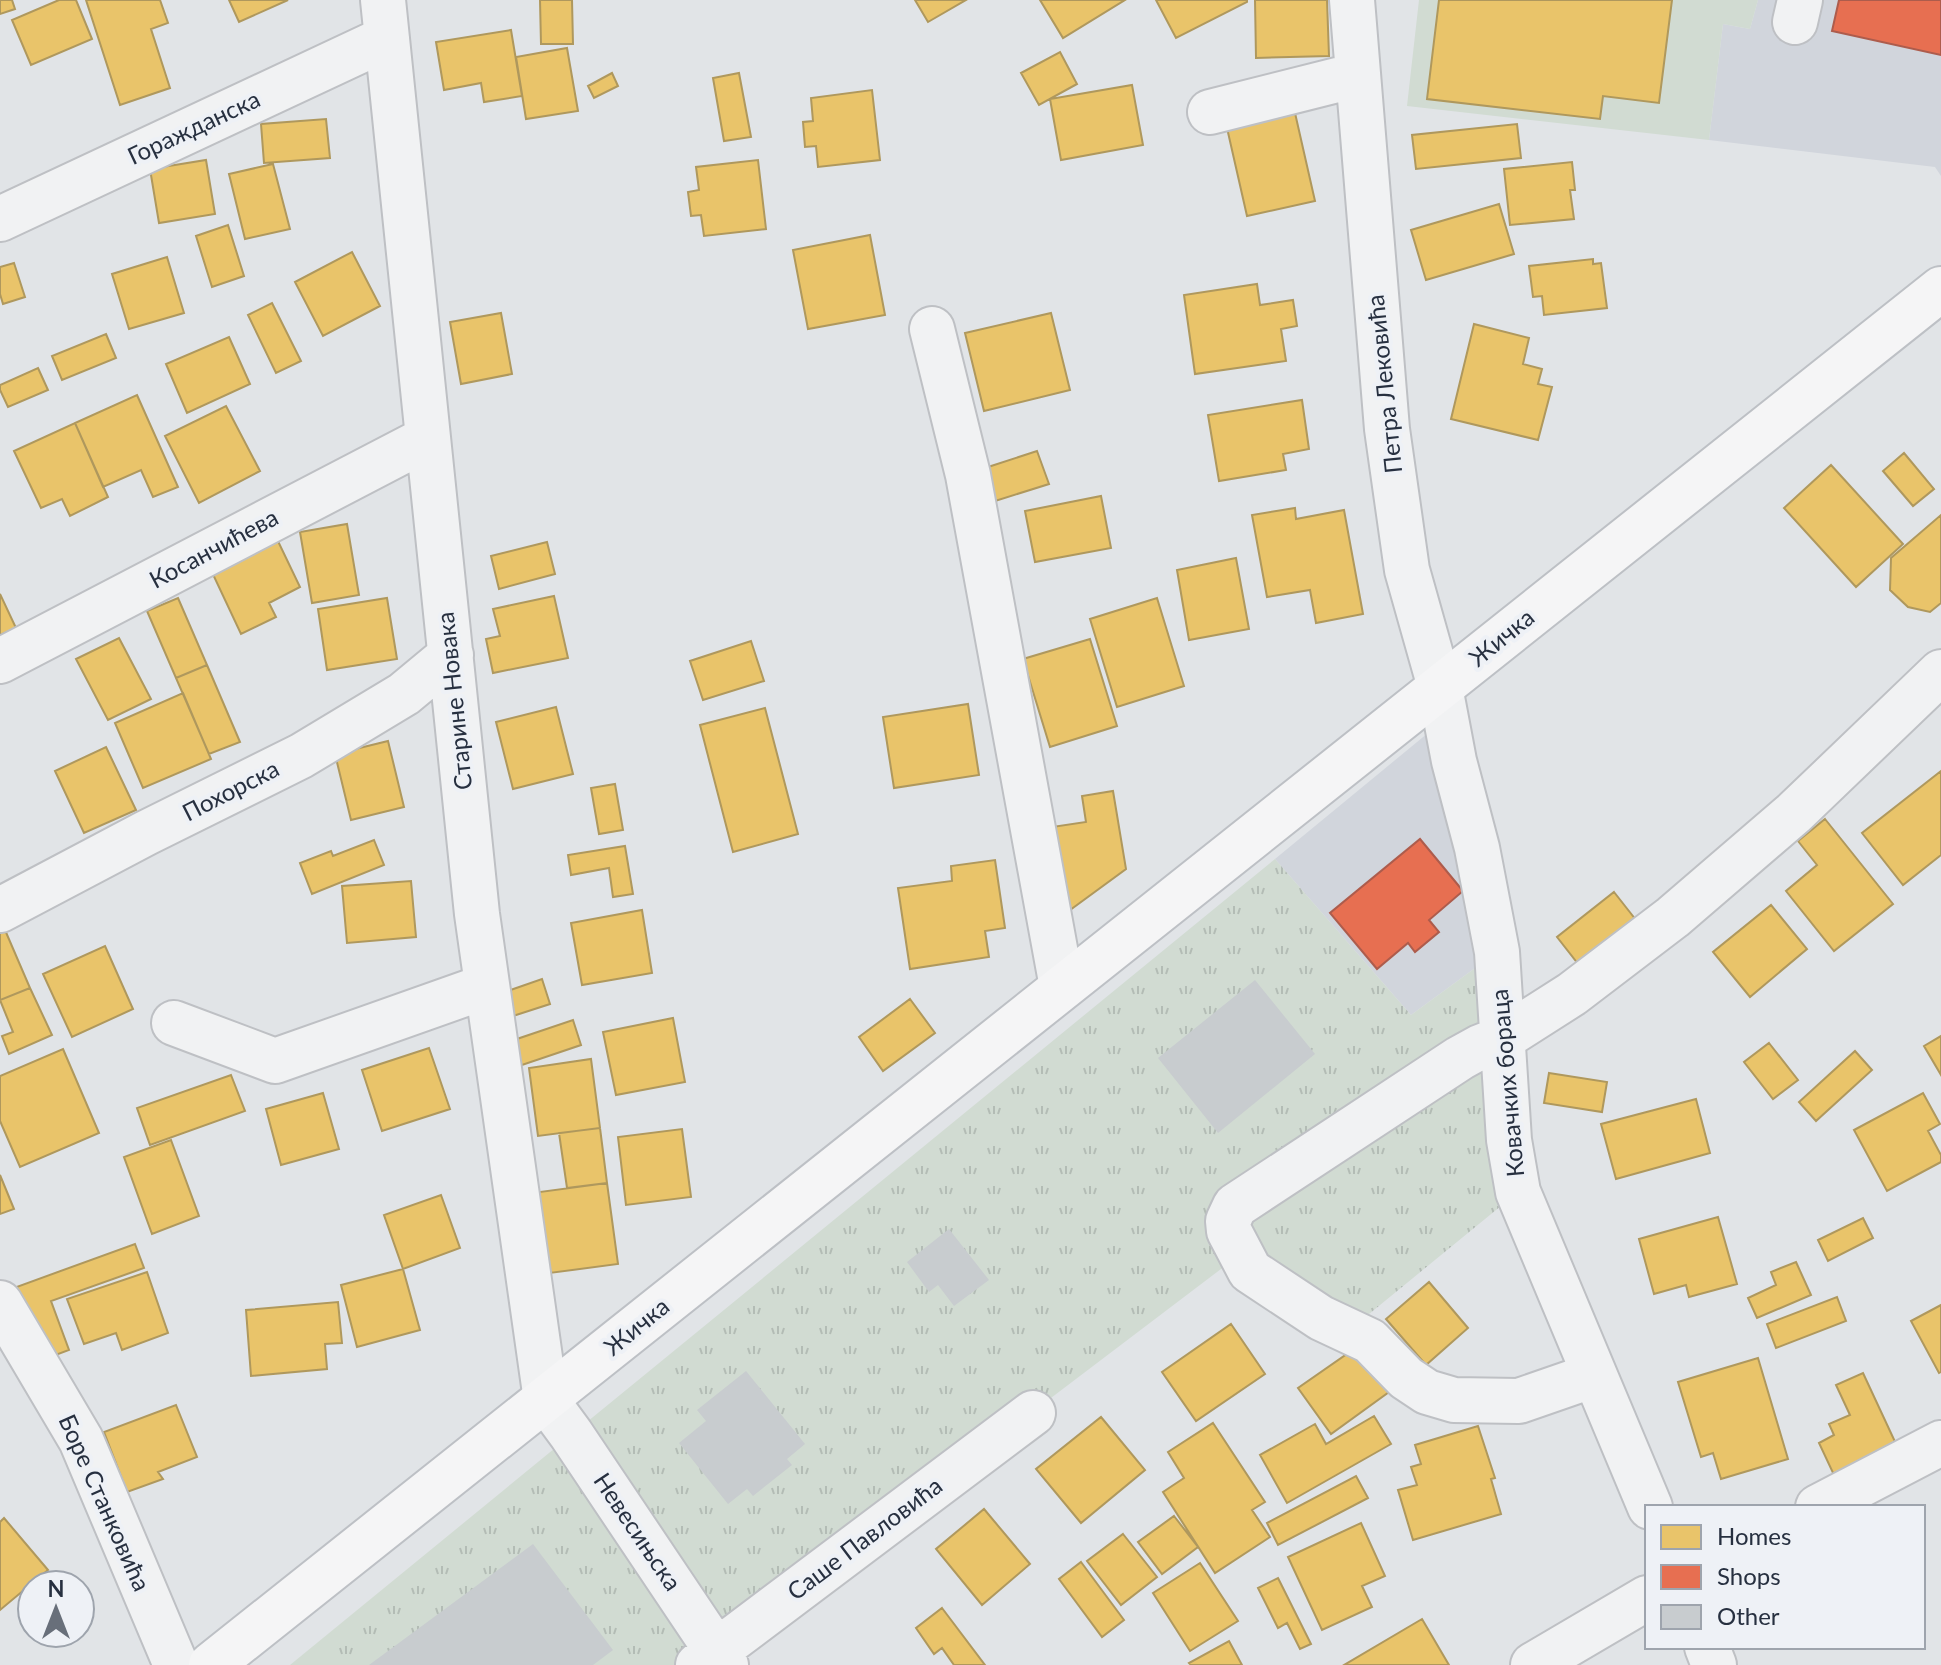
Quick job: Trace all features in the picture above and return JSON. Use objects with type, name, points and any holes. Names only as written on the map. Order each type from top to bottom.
[{"type":"main road","name":"Жичка","points":[[211,1665],[1941,289]]},
{"type":"street","name":"Петра Лековића","points":[[1352,0],[1387,429],[1407,570],[1440,687]]},
{"type":"street","name":"Горажданска","points":[[0,219],[385,19]]},
{"type":"street","name":"Старине Новака","points":[[385,19],[477,914],[546,1400]]},
{"type":"street","points":[[1210,112],[1357,75]]},
{"type":"street","points":[[932,329],[968,475],[1062,987]]},
{"type":"street","name":"Косанчићева","points":[[0,661],[428,438]]},
{"type":"street","name":"Похорска","points":[[0,910],[301,756],[404,694],[451,655]]},
{"type":"street","points":[[1594,1375],[1519,1401],[1454,1400],[1427,1392],[1406,1378],[1370,1341],[1321,1318],[1250,1271],[1229,1231],[1228,1221],[1235,1206],[1460,1058],[1503,1038],[1572,994],[1673,917],[1794,813],[1941,672]]},
{"type":"street","name":"Ковачких бораца","points":[[1440,687],[1497,952],[1509,1140],[1518,1192],[1649,1505]]},
{"type":"street","points":[[174,1023],[275,1061],[487,986]]},
{"type":"street","name":"Боре Станковића","points":[[0,1303],[81,1440],[176,1665]]},
{"type":"street","name":"Невесињска","points":[[546,1400],[580,1447],[714,1660]]},
{"type":"street","name":"Саше Павловића","points":[[714,1660],[1033,1413]]},
{"type":"street","points":[[1822,1505],[1941,1443]]},
{"type":"street","points":[[1533,1665],[1645,1599]]},
{"type":"shaded area","points":[[1758,0],[1941,0],[1941,176],[1935,167],[1709,140],[1723,24],[1750,29]]},
{"type":"shaded area","points":[[1445,719],[1497,952],[1411,1015],[1275,859]]},
{"type":"green space","points":[[1419,0],[1758,0],[1750,29],[1723,24],[1709,140],[1407,106]]},
{"type":"green space","points":[[1275,859],[1411,1015],[1497,952],[1518,1192],[1330,1346],[1250,1247],[699,1665],[290,1665]]},
{"type":"building: Homes","points":[[0,0],[12,0],[15,9],[0,14]]},
{"type":"building: Homes","points":[[59,0],[76,0],[92,39],[31,65],[12,20]]},
{"type":"building: Homes","points":[[86,0],[160,0],[168,23],[151,29],[170,88],[120,105]]},
{"type":"building: Homes","points":[[229,0],[288,0],[239,22]]},
{"type":"building: Homes","points":[[540,0],[572,0],[573,44],[541,44]]},
{"type":"building: Homes","points":[[915,0],[966,0],[928,22]]},
{"type":"building: Homes","points":[[1040,0],[1125,0],[1063,38]]},
{"type":"building: Homes","points":[[1156,0],[1247,0],[1247,2],[1176,38]]},
{"type":"building: Homes","points":[[1255,0],[1327,0],[1329,56],[1256,58]]},
{"type":"building: Homes","points":[[1439,0],[1672,0],[1659,103],[1603,96],[1600,119],[1427,99]]},
{"type":"building: Homes","points":[[511,30],[522,96],[484,102],[481,83],[444,90],[436,42]]},
{"type":"building: Homes","points":[[567,48],[578,111],[526,119],[516,57]]},
{"type":"building: Homes","points":[[1060,52],[1077,84],[1039,105],[1021,73]]},
{"type":"building: Homes","points":[[612,73],[618,86],[594,98],[588,86]]},
{"type":"building: Homes","points":[[739,73],[751,137],[724,141],[713,78]]},
{"type":"building: Homes","points":[[1132,85],[1143,145],[1061,160],[1050,99]]},
{"type":"building: Homes","points":[[872,90],[880,160],[818,167],[816,146],[805,147],[803,122],[813,121],[811,98]]},
{"type":"building: Homes","points":[[1295,113],[1315,201],[1247,216],[1227,128]]},
{"type":"building: Homes","points":[[326,119],[330,158],[264,163],[261,124]]},
{"type":"building: Homes","points":[[1517,124],[1521,158],[1416,169],[1412,135]]},
{"type":"building: Homes","points":[[206,160],[215,214],[159,223],[150,169]]},
{"type":"building: Homes","points":[[758,160],[766,229],[704,236],[701,215],[691,216],[688,192],[699,190],[696,167]]},
{"type":"building: Homes","points":[[1572,162],[1575,190],[1570,190],[1574,219],[1510,225],[1504,169]]},
{"type":"building: Homes","points":[[273,164],[290,229],[245,239],[229,174]]},
{"type":"building: Homes","points":[[1499,204],[1514,254],[1426,280],[1411,230]]},
{"type":"building: Homes","points":[[228,225],[244,276],[212,287],[196,236]]},
{"type":"building: Homes","points":[[870,235],[885,315],[808,329],[793,250]]},
{"type":"building: Homes","points":[[352,252],[380,306],[323,336],[295,282]]},
{"type":"building: Homes","points":[[167,257],[184,313],[129,329],[112,274]]},
{"type":"building: Homes","points":[[1593,259],[1593,264],[1601,263],[1607,308],[1544,315],[1542,296],[1533,297],[1529,266]]},
{"type":"building: Homes","points":[[14,263],[25,297],[3,304],[0,267]]},
{"type":"building: Homes","points":[[1257,284],[1260,305],[1293,300],[1297,326],[1281,329],[1286,361],[1195,374],[1184,295]]},
{"type":"building: Homes","points":[[272,303],[301,361],[276,373],[248,315]]},
{"type":"building: Homes","points":[[501,313],[512,374],[461,384],[450,322]]},
{"type":"building: Homes","points":[[1051,313],[1070,390],[984,411],[965,333]]},
{"type":"building: Homes","points":[[1474,324],[1529,338],[1523,364],[1542,369],[1538,384],[1552,387],[1538,440],[1451,419]]},
{"type":"building: Homes","points":[[106,334],[116,358],[62,380],[52,356]]},
{"type":"building: Homes","points":[[229,337],[250,384],[187,413],[166,364]]},
{"type":"building: Homes","points":[[38,368],[48,390],[8,407],[0,385]]},
{"type":"building: Homes","points":[[137,395],[178,487],[153,497],[141,470],[103,487],[75,423]]},
{"type":"building: Homes","points":[[1302,400],[1309,449],[1283,454],[1286,470],[1219,481],[1208,415]]},
{"type":"building: Homes","points":[[226,406],[260,471],[199,503],[165,436]]},
{"type":"building: Homes","points":[[75,423],[108,497],[70,516],[62,499],[41,508],[14,451]]},
{"type":"building: Homes","points":[[1037,451],[1049,484],[992,502],[982,469]]},
{"type":"building: Homes","points":[[1904,453],[1934,489],[1913,506],[1883,471]]},
{"type":"building: Homes","points":[[1831,465],[1903,544],[1856,587],[1784,508]]},
{"type":"building: Homes","points":[[1101,496],[1111,548],[1035,562],[1025,511]]},
{"type":"building: Homes","points":[[1295,508],[1296,519],[1344,510],[1363,614],[1316,623],[1310,590],[1267,597],[1252,515]]},
{"type":"building: Homes","points":[[1941,515],[1941,603],[1930,612],[1908,607],[1890,590],[1891,558]]},
{"type":"building: Homes","points":[[347,524],[359,595],[312,603],[300,532]]},
{"type":"building: Homes","points":[[276,537],[300,587],[269,603],[276,617],[241,634],[210,568]]},
{"type":"building: Homes","points":[[547,542],[555,574],[499,589],[491,556]]},
{"type":"building: Homes","points":[[1236,558],[1249,629],[1189,640],[1177,570]]},
{"type":"building: Homes","points":[[0,594],[16,628],[0,635]]},
{"type":"building: Homes","points":[[554,596],[568,658],[493,673],[486,639],[500,636],[493,609]]},
{"type":"building: Homes","points":[[178,598],[207,665],[176,678],[147,611]]},
{"type":"building: Homes","points":[[387,598],[397,659],[327,670],[318,609]]},
{"type":"building: Homes","points":[[1157,598],[1184,686],[1117,707],[1090,619]]},
{"type":"building: Homes","points":[[119,638],[151,699],[108,720],[76,659]]},
{"type":"building: Homes","points":[[1090,639],[1117,726],[1050,747],[1023,659]]},
{"type":"building: Homes","points":[[751,641],[764,681],[703,700],[690,661]]},
{"type":"building: Homes","points":[[207,665],[240,742],[209,754],[176,678]]},
{"type":"building: Homes","points":[[183,693],[211,759],[143,788],[115,723]]},
{"type":"building: Homes","points":[[968,704],[979,775],[894,788],[883,717]]},
{"type":"building: Homes","points":[[556,707],[573,774],[513,789],[496,722]]},
{"type":"building: Homes","points":[[765,708],[798,834],[733,852],[700,725]]},
{"type":"building: Homes","points":[[388,741],[404,807],[351,820],[335,754]]},
{"type":"building: Homes","points":[[106,747],[136,810],[84,833],[55,771]]},
{"type":"building: Homes","points":[[1941,771],[1941,855],[1903,885],[1862,833]]},
{"type":"building: Homes","points":[[615,784],[623,830],[599,834],[591,788]]},
{"type":"building: Homes","points":[[1113,791],[1126,869],[1066,913],[1052,827],[1086,822],[1082,796]]},
{"type":"building: Homes","points":[[1825,819],[1893,904],[1834,951],[1786,891],[1817,865],[1798,841]]},
{"type":"building: Homes","points":[[374,840],[384,865],[312,894],[300,863],[331,851],[333,856]]},
{"type":"building: Homes","points":[[625,846],[633,894],[613,897],[609,868],[571,875],[568,855]]},
{"type":"building: Homes","points":[[995,860],[1005,928],[985,931],[989,957],[910,969],[898,888],[952,881],[951,866]]},
{"type":"building: Homes","points":[[411,881],[416,937],[347,943],[342,886]]},
{"type":"building: Homes","points":[[1614,892],[1636,920],[1579,965],[1557,937]]},
{"type":"building: Homes","points":[[1771,905],[1807,949],[1750,997],[1713,952]]},
{"type":"building: Homes","points":[[642,910],[652,973],[582,985],[571,923]]},
{"type":"building: Homes","points":[[5,930],[30,988],[0,1000],[0,933]]},
{"type":"building: Homes","points":[[105,946],[133,1009],[72,1037],[43,974]]},
{"type":"building: Homes","points":[[542,979],[550,1004],[510,1017],[502,993]]},
{"type":"building: Homes","points":[[30,988],[52,1035],[9,1054],[2,1036],[13,1032],[0,1000]]},
{"type":"building: Homes","points":[[910,999],[935,1033],[883,1071],[859,1037]]},
{"type":"building: Homes","points":[[673,1018],[685,1082],[616,1095],[603,1032]]},
{"type":"building: Homes","points":[[573,1020],[581,1045],[519,1066],[511,1041]]},
{"type":"building: Homes","points":[[1941,1036],[1941,1075],[1924,1046]]},
{"type":"building: Homes","points":[[1769,1043],[1798,1080],[1773,1099],[1744,1062]]},
{"type":"building: Homes","points":[[429,1048],[450,1109],[382,1131],[362,1070]]},
{"type":"building: Homes","points":[[63,1049],[99,1133],[20,1167],[0,1121],[0,1076]]},
{"type":"building: Homes","points":[[1855,1051],[1872,1070],[1816,1121],[1799,1102]]},
{"type":"building: Homes","points":[[591,1059],[600,1128],[538,1136],[529,1068]]},
{"type":"building: Homes","points":[[1549,1073],[1607,1082],[1602,1112],[1544,1103]]},
{"type":"building: Homes","points":[[231,1075],[245,1111],[150,1145],[137,1108]]},
{"type":"building: Homes","points":[[323,1093],[339,1149],[281,1165],[266,1109]]},
{"type":"building: Homes","points":[[1923,1093],[1940,1124],[1928,1131],[1941,1155],[1941,1162],[1887,1191],[1854,1130]]},
{"type":"building: Homes","points":[[1696,1099],[1710,1153],[1616,1179],[1601,1124]]},
{"type":"building: Homes","points":[[600,1128],[607,1183],[567,1188],[559,1133]]},
{"type":"building: Homes","points":[[682,1129],[691,1197],[626,1205],[618,1137]]},
{"type":"building: Homes","points":[[171,1140],[199,1216],[152,1234],[124,1157]]},
{"type":"building: Homes","points":[[0,1175],[14,1209],[0,1214]]},
{"type":"building: Homes","points":[[607,1183],[618,1264],[542,1274],[532,1193]]},
{"type":"building: Homes","points":[[441,1195],[460,1248],[403,1269],[384,1215]]},
{"type":"building: Homes","points":[[1718,1217],[1737,1284],[1689,1297],[1686,1285],[1654,1294],[1639,1239]]},
{"type":"building: Homes","points":[[1863,1218],[1873,1238],[1828,1261],[1818,1240]]},
{"type":"building: Homes","points":[[135,1244],[144,1268],[51,1301],[69,1350],[37,1362],[11,1289]]},
{"type":"building: Homes","points":[[1796,1262],[1811,1295],[1757,1318],[1748,1298],[1776,1285],[1771,1272]]},
{"type":"building: Homes","points":[[403,1269],[420,1330],[357,1347],[341,1285]]},
{"type":"building: Homes","points":[[147,1272],[168,1333],[122,1350],[116,1333],[84,1344],[67,1299]]},
{"type":"building: Homes","points":[[1429,1282],[1468,1328],[1426,1365],[1386,1319]]},
{"type":"building: Homes","points":[[1837,1297],[1846,1321],[1776,1348],[1767,1324]]},
{"type":"building: Homes","points":[[338,1302],[342,1343],[325,1344],[327,1369],[251,1376],[246,1310]]},
{"type":"building: Homes","points":[[1941,1305],[1941,1372],[1939,1373],[1911,1321]]},
{"type":"building: Homes","points":[[1231,1324],[1265,1374],[1196,1421],[1162,1372]]},
{"type":"building: Homes","points":[[1357,1347],[1389,1392],[1331,1434],[1298,1388]]},
{"type":"building: Homes","points":[[1758,1358],[1788,1459],[1721,1479],[1713,1453],[1701,1457],[1678,1382]]},
{"type":"building: Homes","points":[[1863,1373],[1897,1446],[1834,1475],[1819,1443],[1834,1435],[1829,1424],[1850,1415],[1836,1385]]},
{"type":"building: Homes","points":[[176,1405],[197,1457],[158,1472],[163,1479],[127,1492],[104,1432]]},
{"type":"building: Homes","points":[[1374,1416],[1391,1444],[1287,1503],[1260,1455],[1315,1424],[1326,1444]]},
{"type":"building: Homes","points":[[1101,1417],[1145,1470],[1081,1523],[1036,1469]]},
{"type":"building: Homes","points":[[1213,1423],[1265,1502],[1252,1510],[1270,1537],[1215,1573],[1163,1492],[1184,1478],[1168,1452]]},
{"type":"building: Homes","points":[[1478,1426],[1495,1478],[1491,1479],[1501,1514],[1413,1540],[1398,1490],[1417,1485],[1411,1467],[1421,1464],[1415,1445]]},
{"type":"building: Homes","points":[[1356,1476],[1368,1498],[1278,1545],[1267,1523]]},
{"type":"building: Homes","points":[[984,1509],[1030,1564],[982,1605],[936,1549]]},
{"type":"building: Homes","points":[[1174,1516],[1198,1547],[1162,1574],[1138,1542]]},
{"type":"building: Homes","points":[[4,1518],[47,1569],[16,1569],[16,1597],[0,1610],[0,1522]]},
{"type":"building: Homes","points":[[1361,1523],[1385,1576],[1362,1586],[1372,1607],[1322,1630],[1288,1557]]},
{"type":"building: Homes","points":[[1123,1534],[1157,1577],[1121,1605],[1087,1561]]},
{"type":"building: Homes","points":[[1081,1562],[1124,1620],[1102,1637],[1059,1579]]},
{"type":"building: Homes","points":[[1200,1563],[1238,1621],[1190,1651],[1153,1593]]},
{"type":"building: Homes","points":[[1278,1578],[1311,1644],[1300,1649],[1287,1623],[1278,1628],[1258,1588]]},
{"type":"building: Homes","points":[[942,1608],[985,1665],[954,1665],[942,1648],[934,1654],[916,1628]]},
{"type":"building: Homes","points":[[1422,1619],[1449,1665],[1344,1665]]},
{"type":"building: Homes","points":[[1229,1641],[1242,1665],[1189,1663]]},
{"type":"building: Shops","points":[[1839,0],[1941,0],[1941,55],[1832,31]]},
{"type":"building: Shops","points":[[1420,839],[1463,891],[1429,920],[1439,932],[1415,952],[1408,943],[1377,969],[1330,913]]},
{"type":"building: Other","points":[[1255,980],[1315,1054],[1218,1133],[1158,1058]]},
{"type":"building: Other","points":[[949,1229],[989,1280],[954,1306],[938,1285],[929,1292],[907,1262]]},
{"type":"building: Other","points":[[746,1371],[805,1444],[787,1459],[792,1465],[753,1496],[747,1489],[728,1504],[679,1443],[706,1421],[697,1410]]},
{"type":"building: Other","points":[[533,1544],[613,1650],[593,1665],[369,1665]]}]
